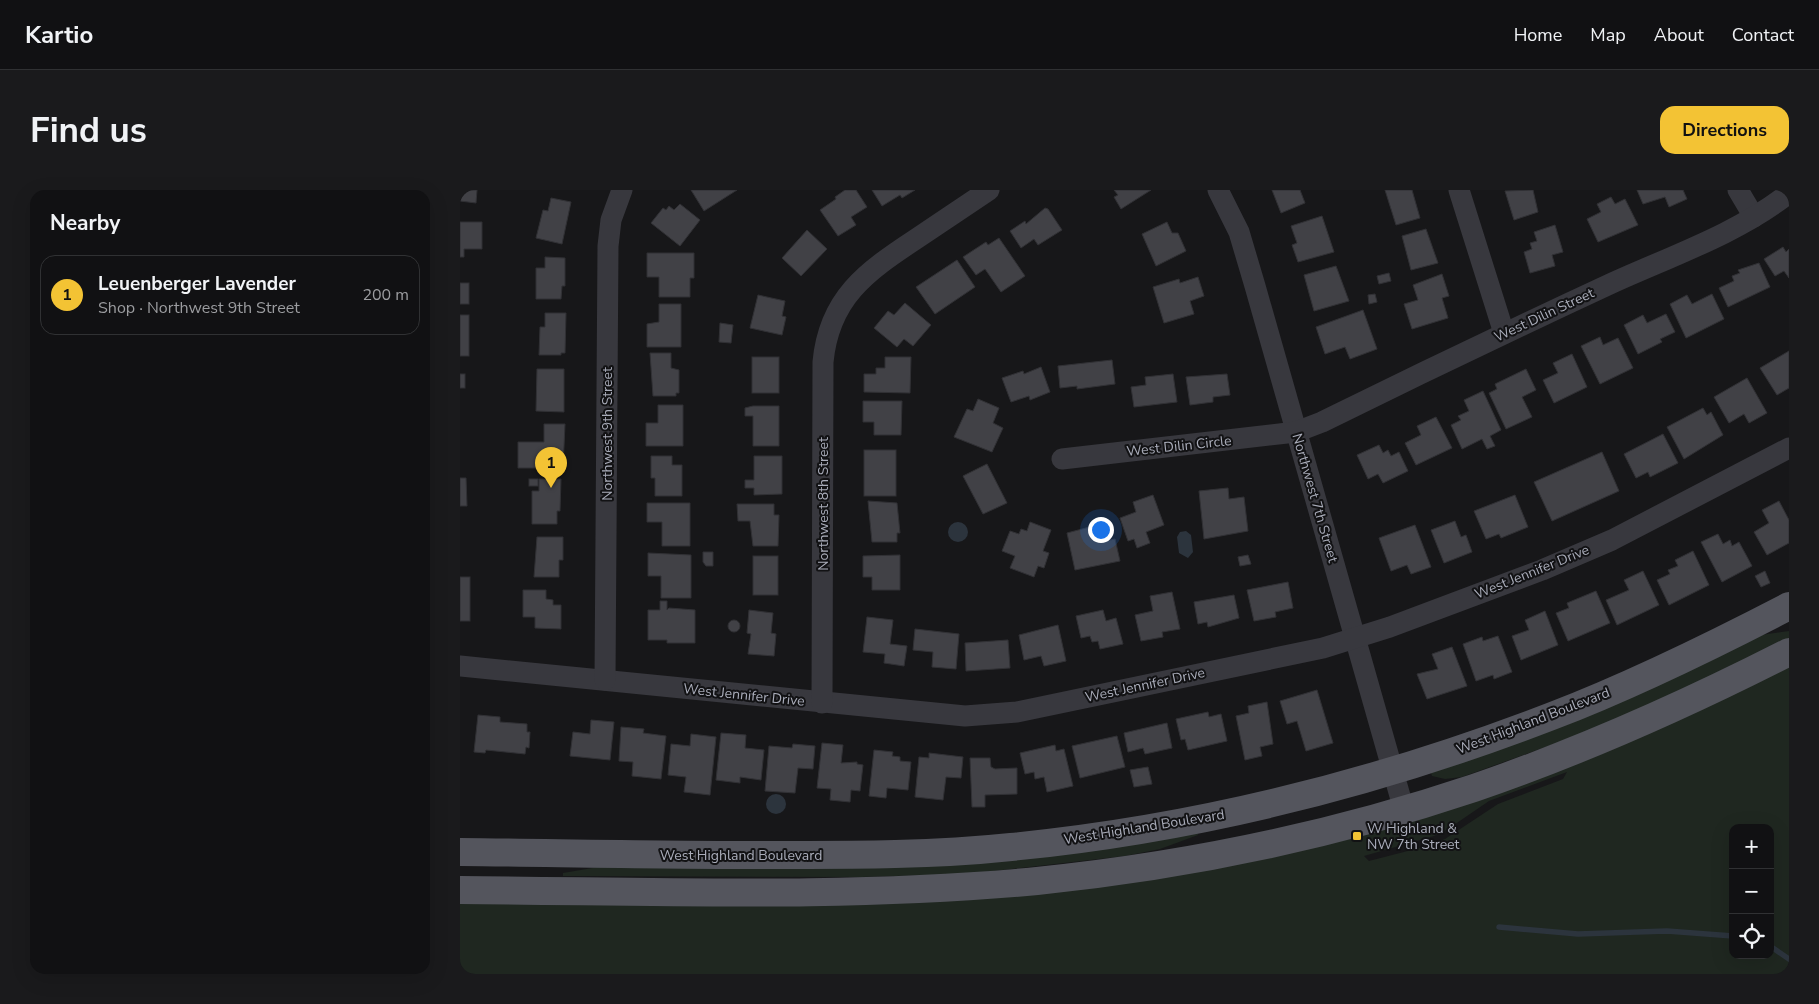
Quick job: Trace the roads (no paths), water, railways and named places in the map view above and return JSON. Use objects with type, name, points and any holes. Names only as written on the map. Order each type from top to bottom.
[{"type":"main road","name":"West Highland Boulevard","points":[[460,852],[896,854],[1009,847],[1102,836],[1197,821],[1295,798],[1392,770],[1472,746],[1555,716],[1726,639],[1789,606]]},
{"type":"main road","points":[[460,890],[895,890],[1030,881],[1112,871],[1215,854],[1306,835],[1404,810],[1474,788],[1616,734],[1789,652]]},
{"type":"street","name":"Northwest 9th Street","points":[[606,680],[608,246],[611,220],[622,190]]},
{"type":"street","name":"Northwest 8th Street","points":[[822,703],[823,362],[828,334],[839,307],[856,283],[870,270],[989,190]]},
{"type":"street","name":"Northwest 7th Street","points":[[1218,190],[1238,232],[1404,810]]},
{"type":"street","points":[[1459,190],[1504,333]]},
{"type":"street","points":[[1738,190],[1754,217]]},
{"type":"street","name":"West Dilin Street","points":[[1296,432],[1322,422],[1504,333],[1754,217],[1789,193]]},
{"type":"street","name":"West Dilin Circle","points":[[1062,459],[1267,437],[1296,432]]},
{"type":"street","name":"West Jennifer Drive","points":[[460,666],[965,716],[991,716],[1017,712],[1313,650],[1355,638],[1533,574],[1708,492],[1789,448]]},
{"type":"waterway","points":[[1499,927],[1578,934],[1667,931],[1729,936]]},
{"type":"waterway","points":[[1774,949],[1789,959]]},
{"type":"place","name":"Leuenberger Lavender","points":[[551,488]]},
{"type":"place","name":"W Highland & NW 7th Street","points":[[1357,836]]}]
